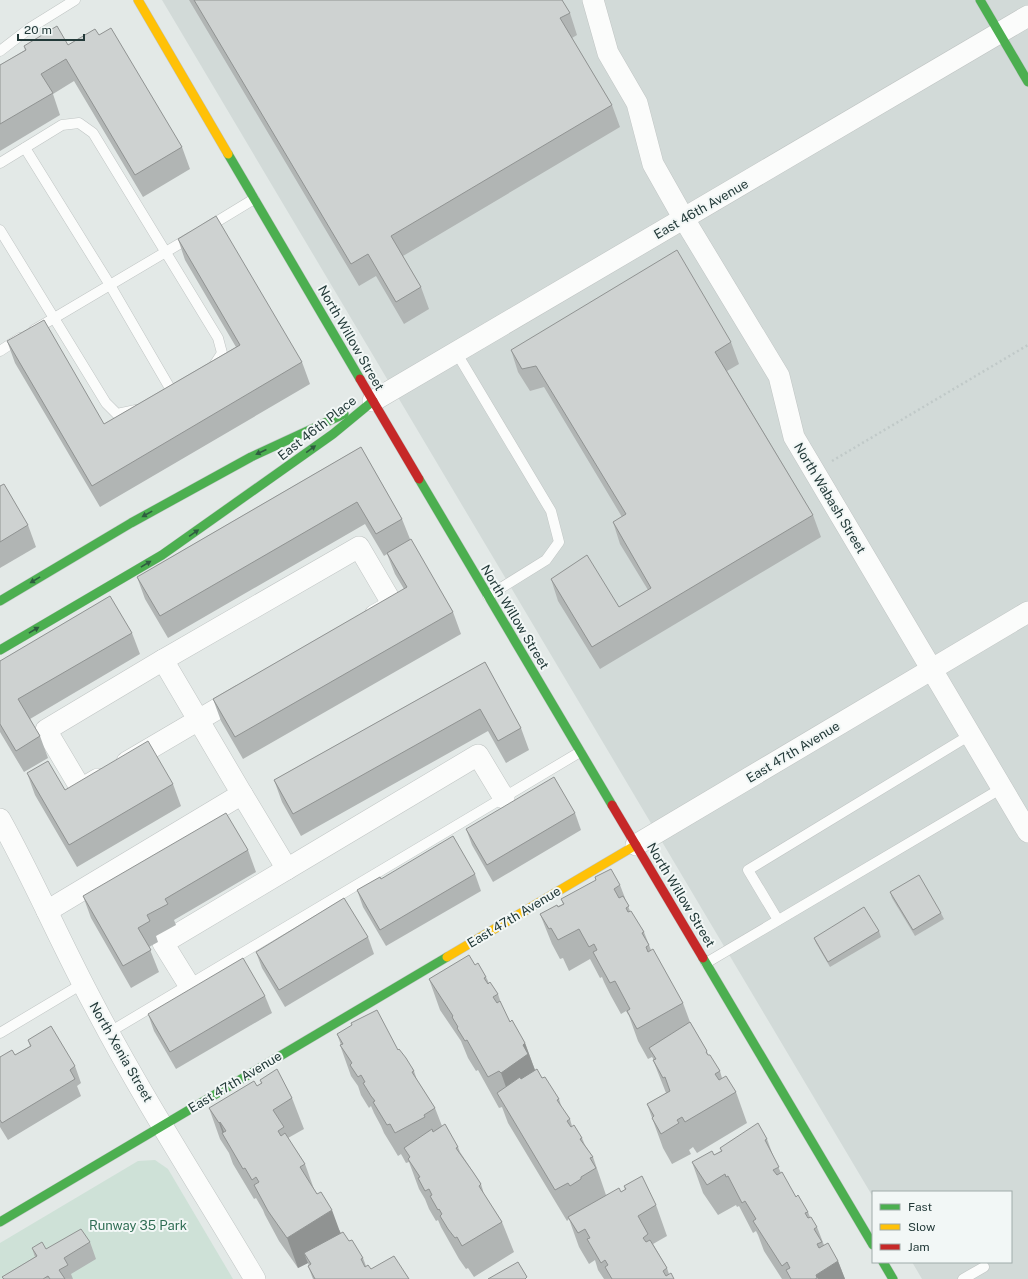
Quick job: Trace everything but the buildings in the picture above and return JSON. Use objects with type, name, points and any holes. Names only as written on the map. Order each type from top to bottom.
[{"type":"street","name":"North Willow Street","points":[[138,0],[580,752],[872,1243]]},
{"type":"street","name":"North Wabash Street","points":[[593,0],[608,52],[638,103],[653,164],[684,219],[779,376],[794,437],[1028,832]]},
{"type":"street","points":[[980,0],[1028,82]]},
{"type":"street","name":"East 46th Avenue","points":[[373,401],[1028,16]]},
{"type":"street","name":"East 46th Place","points":[[0,600],[131,523],[251,457],[373,401]]},
{"type":"street","name":"East 46th Place","points":[[0,650],[162,555],[333,434],[373,401]]},
{"type":"street","points":[[259,684],[80,789],[46,730],[163,660],[359,547],[393,605],[360,624]]},
{"type":"street","name":"East 47th Avenue","points":[[0,1222],[1028,612]]},
{"type":"street","points":[[163,660],[287,869]]},
{"type":"street","points":[[189,985],[163,943],[478,755],[504,798]]},
{"type":"street","points":[[47,911],[242,794]]},
{"type":"street","name":"North Xenia Street","points":[[0,819],[108,1033],[255,1279]]},
{"type":"street","points":[[884,1263],[893,1279]]},
{"type":"lane","points":[[0,51],[30,28],[74,0]]},
{"type":"lane","points":[[0,163],[62,125],[79,123],[93,133],[164,253],[218,338],[222,352],[215,366],[203,373]]},
{"type":"lane","points":[[25,148],[175,388],[159,397]]},
{"type":"lane","points":[[0,351],[254,199]]},
{"type":"lane","points":[[0,230],[106,403],[117,414],[134,411],[146,404]]},
{"type":"lane","points":[[456,352],[551,511],[559,542],[546,560],[488,596]]},
{"type":"lane","points":[[778,920],[748,870],[970,735]]},
{"type":"lane","points":[[108,1033],[580,752]]},
{"type":"lane","points":[[706,963],[1002,788]]},
{"type":"lane","points":[[0,1033],[82,984]]},
{"type":"lane","points":[[963,1279],[984,1267]]},
{"type":"path","points":[[815,472],[1028,345]]},
{"type":"shaded area","points":[[162,0],[1028,0],[1028,1279],[922,1279],[913,1263],[1012,1263],[1012,1191],[872,1191],[872,1195]]},
{"type":"green space","name":"Runway 35 Park","points":[[155,1160],[168,1169],[233,1279],[0,1279],[0,1243],[138,1161]]},
{"type":"traffic: fast","points":[[980,0],[1028,82]]},
{"type":"traffic: fast","points":[[228,154],[360,379]]},
{"type":"traffic: fast","points":[[0,650],[162,555],[333,434],[373,401]]},
{"type":"traffic: fast","points":[[0,601],[131,523],[251,457],[344,414]]},
{"type":"traffic: fast","points":[[419,479],[612,805]]},
{"type":"traffic: fast","points":[[0,1222],[447,957]]},
{"type":"traffic: fast","points":[[703,958],[872,1243]]},
{"type":"traffic: fast","points":[[884,1263],[893,1279]]},
{"type":"traffic: slow","points":[[138,0],[228,154]]},
{"type":"traffic: slow","points":[[447,957],[636,845]]},
{"type":"traffic: jam","points":[[360,379],[419,479]]},
{"type":"traffic: jam","points":[[612,805],[703,958]]}]
